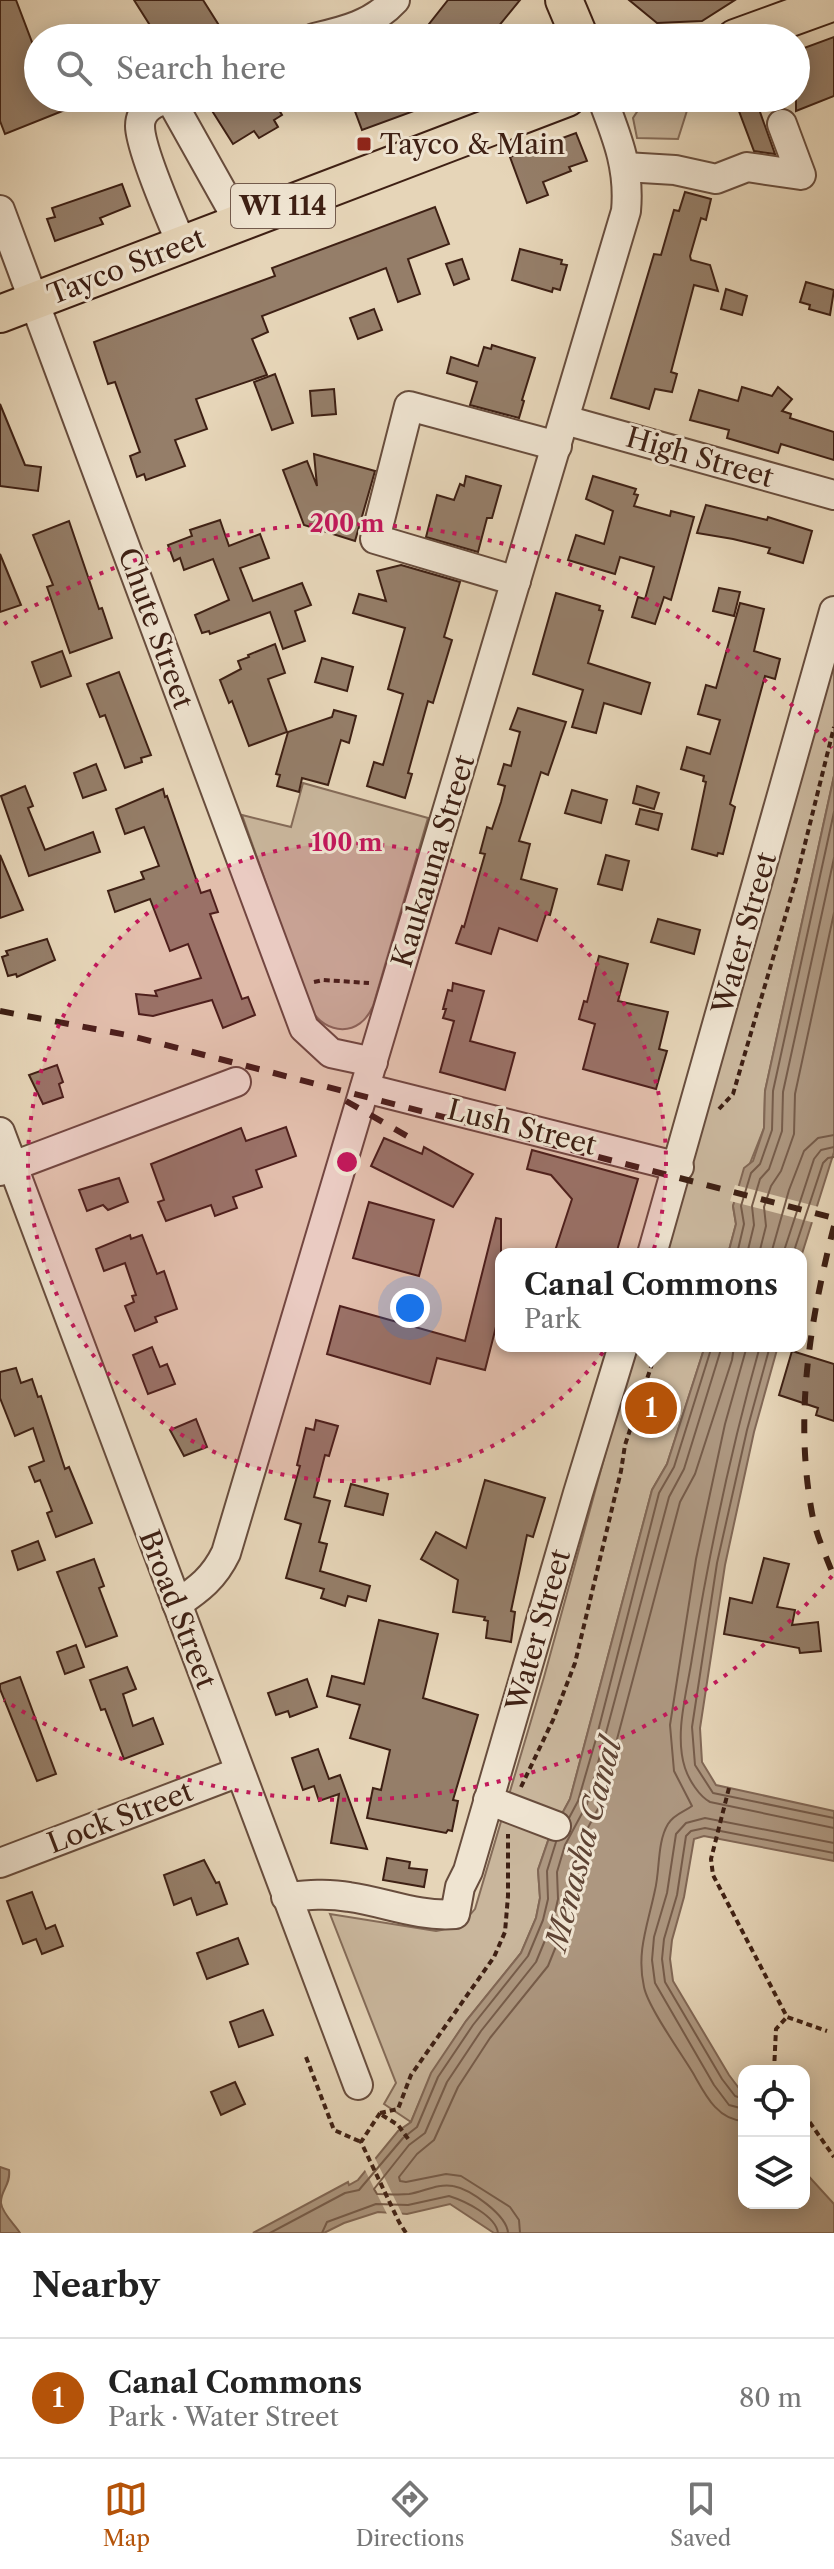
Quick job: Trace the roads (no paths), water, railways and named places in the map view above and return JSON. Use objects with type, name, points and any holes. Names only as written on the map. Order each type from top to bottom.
[{"type":"main road","points":[[564,0],[574,24]]},
{"type":"main road","points":[[774,24],[834,2]]},
{"type":"main road","name":"Tayco Street","points":[[0,314],[530,112]]},
{"type":"street","points":[[362,24],[383,13],[395,0]]},
{"type":"street","points":[[144,112],[140,125],[148,155],[182,245]]},
{"type":"street","points":[[177,112],[239,222]]},
{"type":"street","name":"Kaukauna Street","points":[[177,1604],[210,1580],[226,1553],[626,211],[628,186],[625,167],[607,112]]},
{"type":"street","points":[[625,167],[675,170],[716,179],[747,167],[801,175],[782,124]]},
{"type":"street","name":"Chute Street","points":[[0,210],[300,1018],[304,1028],[318,1043]]},
{"type":"street","name":"High Street","points":[[516,581],[375,539],[409,406],[561,433],[834,495]]},
{"type":"street","name":"Water Street","points":[[654,1248],[834,611]]},
{"type":"street","name":"Lush Street","points":[[318,1043],[369,1075],[679,1167]]},
{"type":"street","points":[[6,1169],[236,1082]]},
{"type":"street","name":"Broad Street","points":[[0,1132],[6,1169],[177,1604],[358,2085]]},
{"type":"street","name":"Water Street","points":[[286,1897],[322,1894],[433,1916],[455,1914],[460,1887],[500,1805],[621,1352]]},
{"type":"street","name":"Lock Street","points":[[0,1863],[239,1772]]},
{"type":"street","points":[[500,1805],[556,1826]]},
{"type":"water","points":[[834,776],[834,1152],[804,1248],[730,1248],[736,1224],[733,1206],[744,1168],[753,1161],[764,1128],[765,1091]]},
{"type":"water","name":"Menasha Canal","points":[[703,1352],[776,1352],[754,1432],[725,1565],[700,1728],[702,1762],[716,1785],[834,1811],[834,1861],[704,1836],[694,1839],[670,1959],[673,1981],[738,2087],[738,2209],[810,2209],[810,2178],[834,2204],[834,2233],[494,2233],[450,2204],[407,2214],[378,2212],[324,2233],[253,2233],[348,2182],[349,2185],[358,2180],[398,2131],[411,2122],[431,2073],[466,2021],[521,1953],[536,1918],[540,1898],[538,1870],[549,1838],[570,1799],[652,1490],[667,1464]]},
{"type":"water","points":[[0,2167],[9,2170],[1,2199],[2,2207],[20,2233],[0,2233]]},
{"type":"railway","points":[[0,1011],[127,1035],[834,1218]]},
{"type":"railway","points":[[346,1101],[407,1136]]},
{"type":"railway","points":[[834,1226],[818,1297],[807,1368],[804,1440],[814,1521],[834,1577]]},
{"type":"place","name":"Tayco & Main","points":[[364,144]]},
{"type":"place","name":"Canal Commons","points":[[651,1408]]}]
